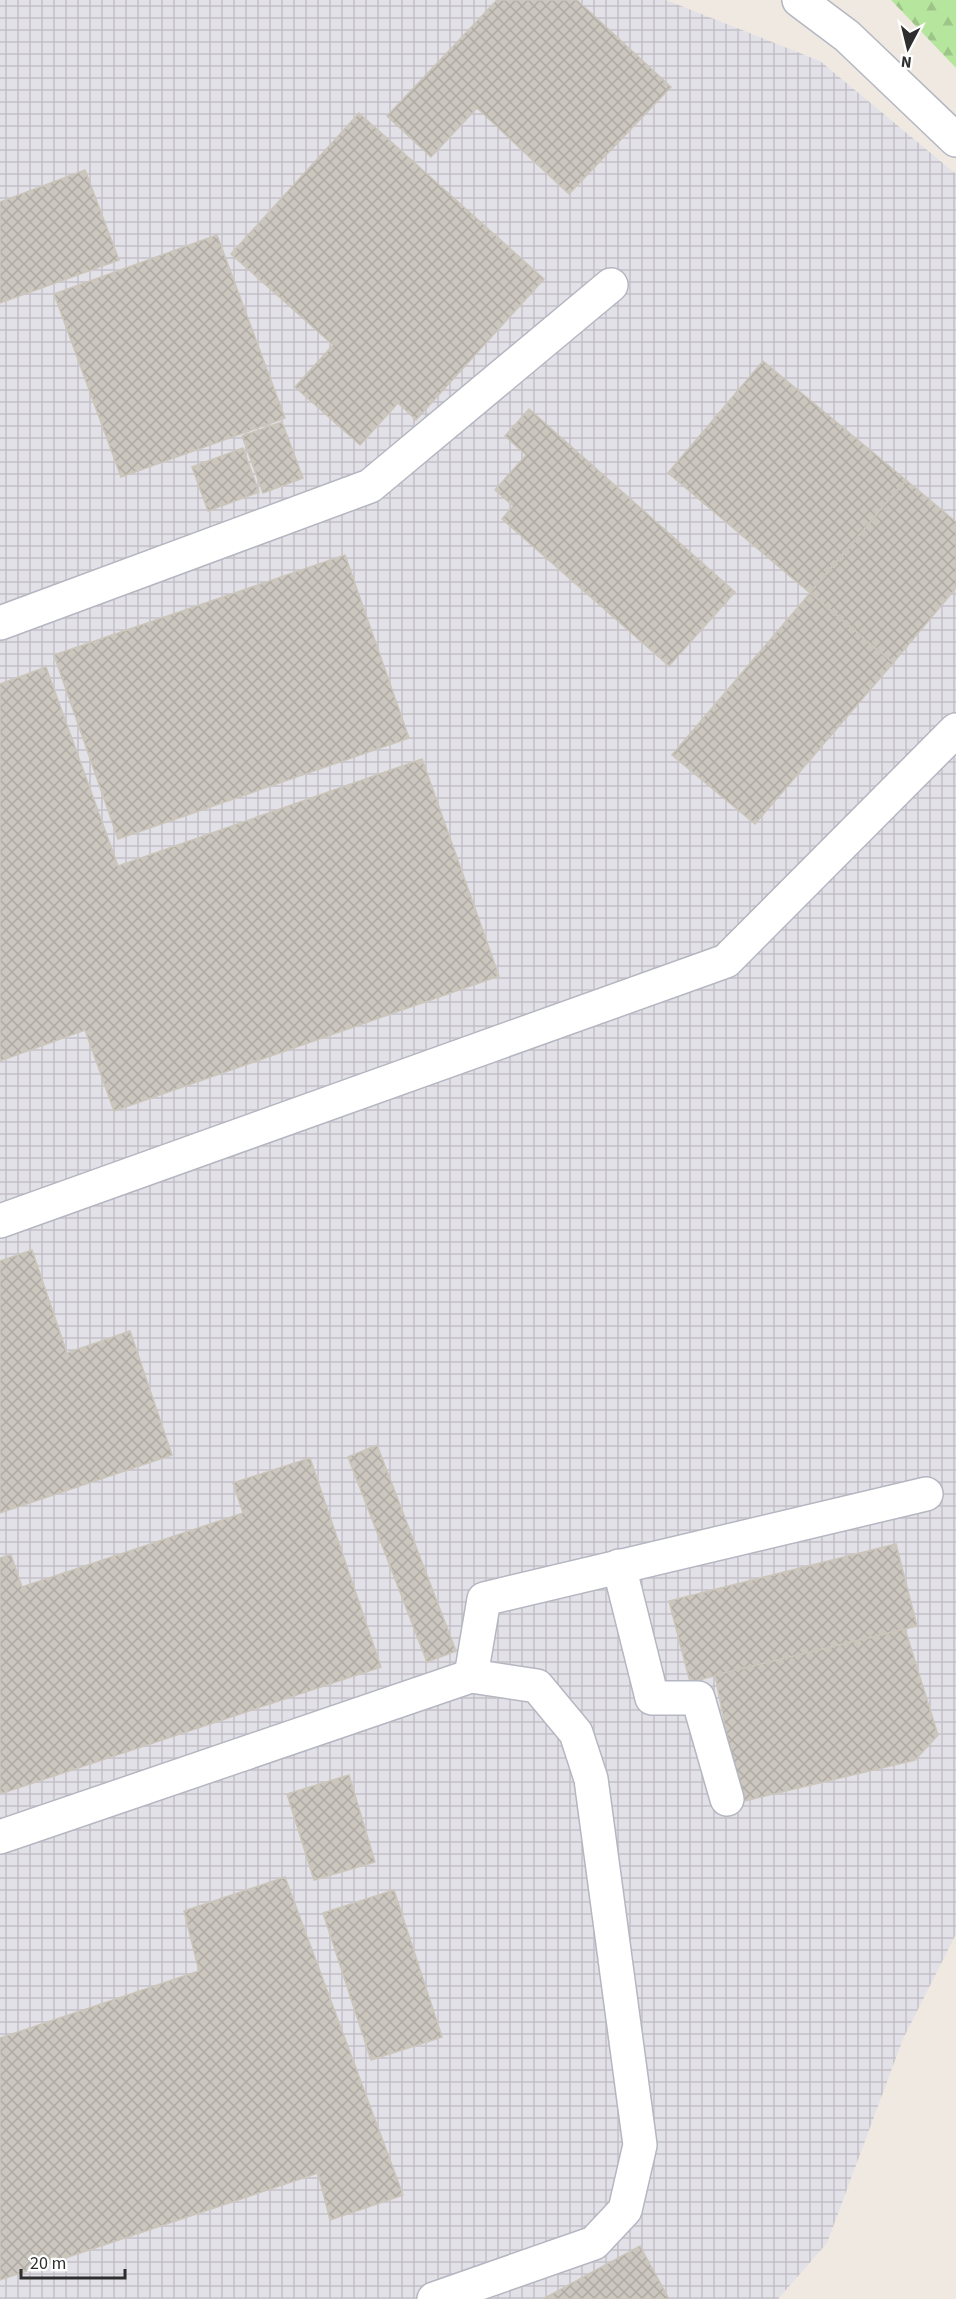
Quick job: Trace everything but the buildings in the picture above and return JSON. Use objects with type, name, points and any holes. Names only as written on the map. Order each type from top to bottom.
[{"type":"street","points":[[799,0],[847,36],[956,140]]},
{"type":"street","points":[[0,623],[370,486],[611,285]]},
{"type":"street","points":[[0,1221],[726,961],[956,730]]},
{"type":"street","points":[[471,1676],[484,1599],[926,1494]]},
{"type":"street","points":[[620,1566],[652,1698],[698,1698],[727,1799]]},
{"type":"street","points":[[0,1837],[471,1676],[537,1686],[576,1733],[591,1779],[640,2145],[625,2210],[594,2243],[434,2299]]},
{"type":"shaded area","points":[[0,0],[666,0],[820,61],[956,174],[956,1934],[903,2039],[827,2243],[778,2299],[0,2299]]},
{"type":"green space","points":[[891,0],[956,0],[956,68]]}]
